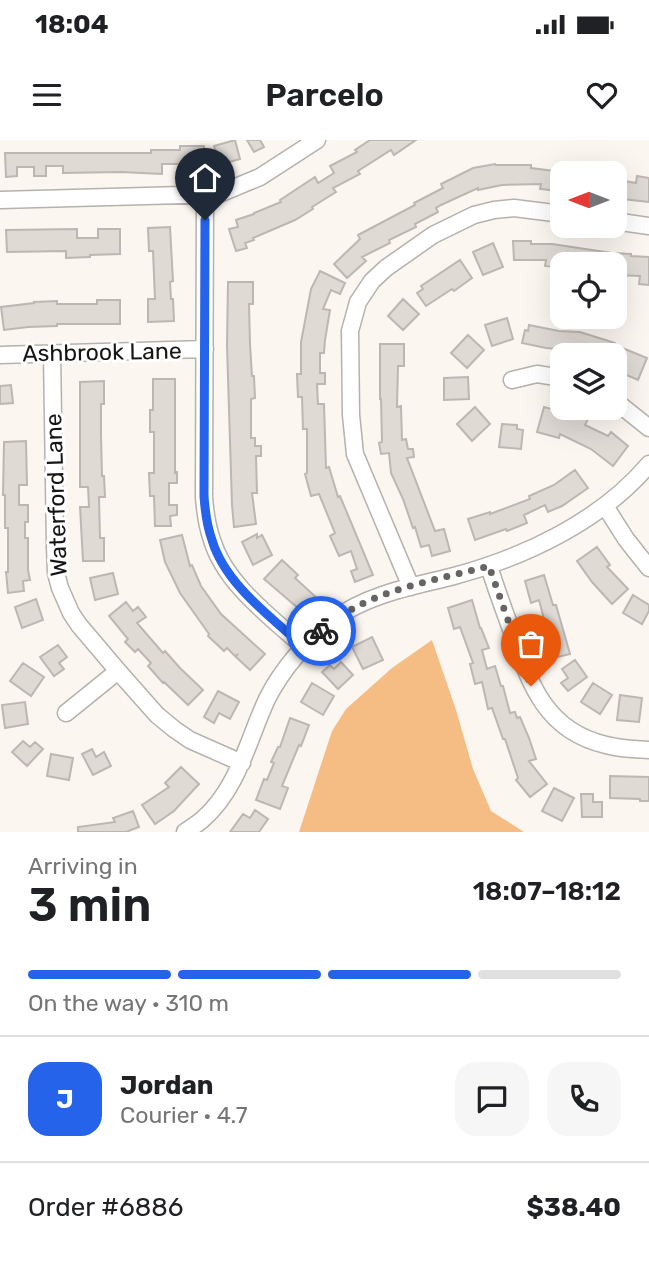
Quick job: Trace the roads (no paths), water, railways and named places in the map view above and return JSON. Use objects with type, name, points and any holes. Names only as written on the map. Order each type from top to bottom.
[{"type":"street","points":[[0,200],[219,194],[260,177],[317,140]]},
{"type":"street","points":[[205,195],[206,515],[212,542],[224,566],[239,586],[304,647]]},
{"type":"street","points":[[411,587],[355,454],[351,415],[350,331],[358,302],[372,281],[404,254],[433,235],[474,215],[514,208],[550,212]]},
{"type":"street","points":[[627,223],[649,226]]},
{"type":"street","name":"Ashbrook Lane","points":[[0,355],[205,349]]},
{"type":"street","name":"Waterford Lane","points":[[52,354],[55,546],[58,580],[71,612],[79,625],[157,715],[190,740],[242,763]]},
{"type":"street","points":[[512,380],[537,374],[550,376]]},
{"type":"street","points":[[627,410],[649,428]]},
{"type":"street","points":[[185,832],[203,820],[231,784],[268,698],[283,673],[304,647],[336,618],[363,603],[489,566],[551,540],[604,506],[649,464]]},
{"type":"street","points":[[604,506],[649,568]]},
{"type":"street","points":[[489,566],[531,686],[547,710],[576,733],[592,741],[607,746],[649,750]]},
{"type":"street","points":[[66,713],[118,671]]}]
